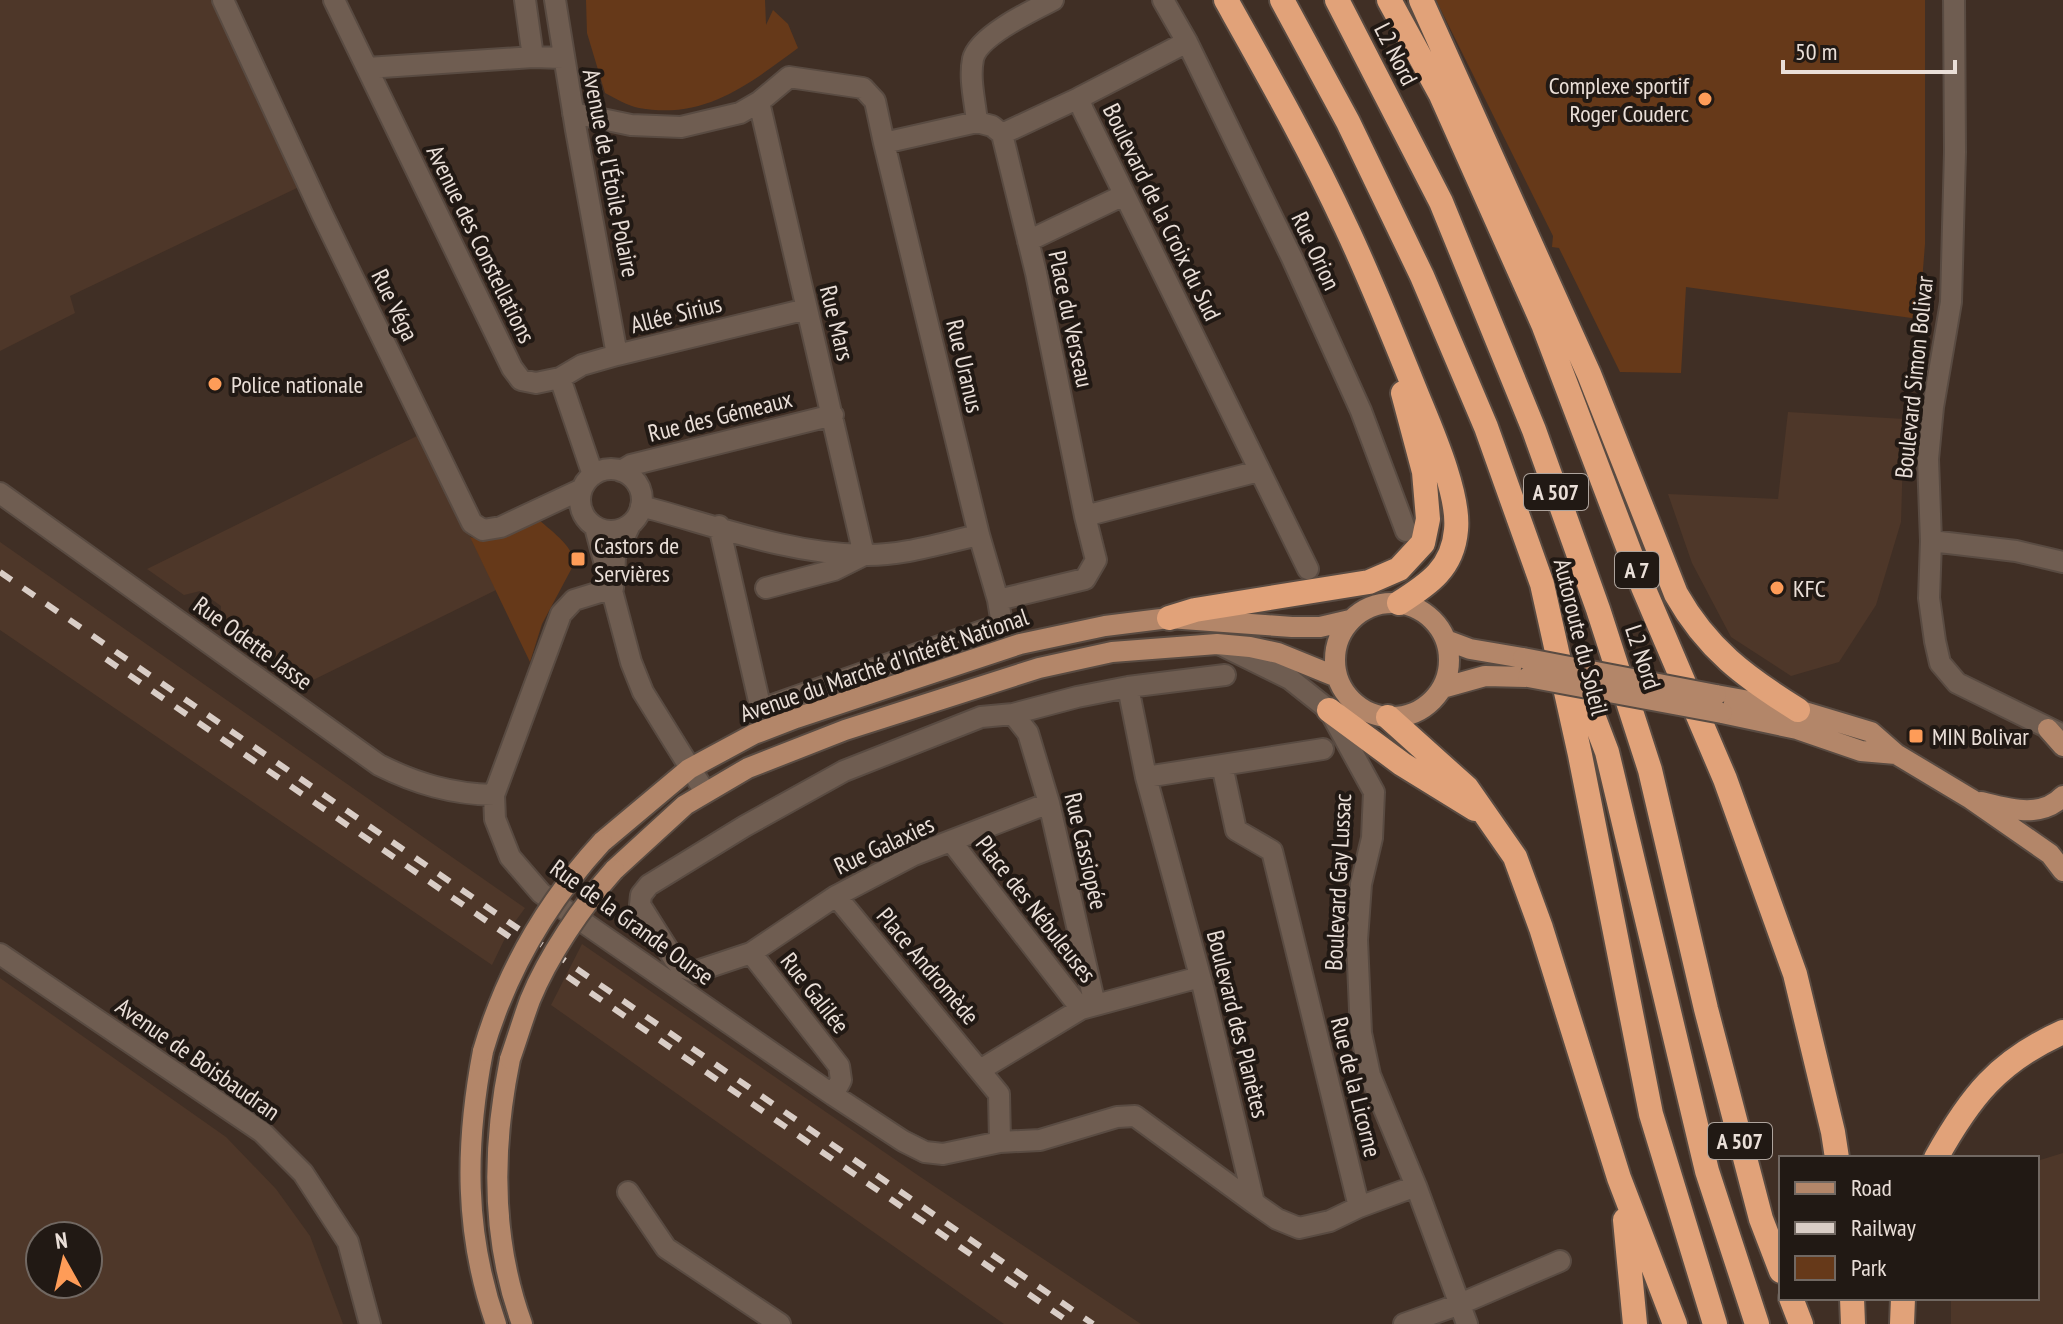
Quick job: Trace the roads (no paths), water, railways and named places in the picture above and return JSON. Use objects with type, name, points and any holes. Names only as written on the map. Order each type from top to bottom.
[{"type":"highway","points":[[1226,0],[1306,145],[1346,226],[1433,434],[1453,499],[1457,528],[1451,553],[1433,581],[1399,603]]},
{"type":"highway","name":"Autoroute du Soleil","points":[[1282,0],[1348,122],[1422,276],[1486,427],[1542,584],[1580,755],[1651,1114],[1715,1324]]},
{"type":"highway","name":"L2 Nord","points":[[1337,0],[1441,202],[1534,430],[1598,609],[1650,770],[1710,1024],[1761,1219],[1779,1266]]},
{"type":"highway","name":"A 7","points":[[1389,0],[1441,95],[1537,310],[1643,587],[1725,779],[1795,974],[1837,1156]]},
{"type":"highway","points":[[1421,0],[1589,374],[1676,594],[1691,620],[1721,655],[1798,710]]},
{"type":"highway","points":[[1169,618],[1195,610],[1369,582],[1399,569],[1423,543],[1428,519],[1424,472],[1382,309]]},
{"type":"highway","name":"A 507","points":[[1542,584],[1607,752],[1707,1171],[1757,1324]]},
{"type":"highway","points":[[1329,710],[1402,764],[1487,816]]},
{"type":"highway","points":[[1388,717],[1467,788],[1515,857],[1541,928],[1619,1178],[1675,1324]]},
{"type":"highway","points":[[1937,1156],[1960,1115],[1983,1085],[2038,1043],[2063,1032]]},
{"type":"highway","points":[[1619,1178],[1635,1324]]},
{"type":"highway","points":[[1792,1300],[1801,1324]]},
{"type":"highway","points":[[1852,1300],[1853,1324]]},
{"type":"highway","points":[[1902,1324],[1903,1300]]},
{"type":"main road","points":[[1381,603],[1399,603],[1428,615],[1439,626],[1446,640],[1449,664],[1442,688],[1432,701],[1404,716],[1388,717],[1371,714],[1356,705],[1344,692],[1337,677],[1336,646],[1350,620],[1365,609],[1381,603]]},
{"type":"main road","name":"Avenue du Marché d'Intérêt National","points":[[496,1324],[481,1270],[470,1197],[469,1152],[475,1093],[496,1008],[527,942],[576,870],[602,842],[689,769],[754,734],[796,718],[1020,644],[1105,626],[1169,618],[1292,627],[1320,627],[1350,620]]},
{"type":"main road","points":[[1446,640],[1526,668],[1719,704],[1798,710],[1871,732],[1896,754],[2056,855],[2063,871]]},
{"type":"main road","name":"Avenue du Marché d'Intérêt National","points":[[522,1324],[505,1260],[497,1184],[496,1154],[510,1059],[531,999],[548,964],[596,890],[647,837],[705,792],[788,750],[1003,678],[1112,652],[1217,644],[1250,647],[1278,653],[1337,677]]},
{"type":"main road","points":[[1442,688],[1526,668]]},
{"type":"main road","points":[[1719,704],[1861,751],[1896,754]]},
{"type":"main road","points":[[2055,732],[2063,746]]},
{"type":"main road","points":[[1971,799],[2028,811],[2047,809],[2063,796]]},
{"type":"street","name":"Rue Véga","points":[[223,0],[322,214],[472,523],[483,530],[501,527],[587,482]]},
{"type":"street","name":"Avenue des Constellations","points":[[334,0],[512,368],[521,380],[536,383],[560,378]]},
{"type":"street","points":[[525,0],[533,57]]},
{"type":"street","name":"Avenue de l'Étoile Polaire","points":[[555,0],[617,355]]},
{"type":"street","points":[[977,122],[972,79],[976,52],[1007,24],[1053,0]]},
{"type":"street","name":"Rue Orion","points":[[1163,0],[1187,42],[1292,258],[1355,397],[1406,531]]},
{"type":"street","name":"Boulevard Simon Bolivar","points":[[1954,0],[1955,152],[1951,302],[1933,407],[1928,459],[1931,541],[1929,598],[1940,663],[1957,683],[2055,732]]},
{"type":"street","points":[[1079,98],[1187,42]]},
{"type":"street","points":[[367,68],[533,57],[563,58]]},
{"type":"street","points":[[573,113],[631,125],[681,127],[740,113],[789,77],[863,88],[875,101],[884,143],[977,122],[992,126],[1002,134]]},
{"type":"street","name":"Boulevard de la Croix du Sud","points":[[1002,134],[1079,98],[1308,569]]},
{"type":"street","name":"Rue Mars","points":[[759,102],[864,555]]},
{"type":"street","name":"Place du Verseau","points":[[998,600],[1085,579],[1096,560],[1002,134]]},
{"type":"street","name":"Rue Uranus","points":[[884,143],[979,535],[998,600]]},
{"type":"street","points":[[1028,241],[1124,195]]},
{"type":"street","name":"Allée Sirius","points":[[560,378],[582,365],[617,355],[807,309]]},
{"type":"street","points":[[560,378],[587,482],[581,510],[595,527],[631,662],[643,692],[705,792]]},
{"type":"street","name":"Rue des Gémeaux","points":[[621,471],[631,465],[833,415]]},
{"type":"street","points":[[587,482],[612,470],[621,471],[640,488],[641,506],[615,556],[613,588]]},
{"type":"street","points":[[1085,516],[1259,471]]},
{"type":"street","name":"Rue Odette Jasse","points":[[0,493],[379,765],[410,781],[465,794],[494,795]]},
{"type":"street","points":[[641,506],[780,544],[864,555],[911,550],[979,535]]},
{"type":"street","points":[[595,527],[612,531],[630,525]]},
{"type":"street","points":[[719,526],[759,701],[764,708],[999,625],[998,600]]},
{"type":"street","points":[[1931,541],[2016,551],[2063,562]]},
{"type":"street","points":[[766,588],[834,570],[864,555]]},
{"type":"street","points":[[494,795],[561,614],[574,600],[613,588]]},
{"type":"street","name":"Boulevard Gay Lussac","points":[[1217,644],[1290,679],[1329,710],[1374,792],[1372,838],[1361,884],[1357,940],[1361,1033],[1370,1075],[1416,1186],[1467,1324]]},
{"type":"street","name":"Rue Galilée","points":[[833,1095],[841,1080],[839,1066],[751,953],[694,972],[681,967],[640,905],[641,895],[649,885],[844,771],[981,717],[1013,714],[1128,687],[1225,675]]},
{"type":"street","name":"Boulevard des Planètes","points":[[1128,687],[1146,777],[1200,977],[1254,1203]]},
{"type":"street","name":"Rue Cassiopée","points":[[1013,714],[1028,733],[1049,803],[1088,1007]]},
{"type":"street","points":[[1146,777],[1323,749]]},
{"type":"street","name":"Rue de la Licorne","points":[[1222,765],[1236,830],[1272,851],[1359,1207]]},
{"type":"street","name":"Rue de la Grande Ourse","points":[[494,795],[495,819],[510,857],[541,893],[833,1095]]},
{"type":"street","name":"Rue Galaxies","points":[[751,953],[836,896],[914,855],[1049,803]]},
{"type":"street","name":"Place des Nébuleuses","points":[[951,841],[1088,1007]]},
{"type":"street","name":"Place Andromède","points":[[836,896],[999,1094],[1000,1142]]},
{"type":"street","name":"Avenue de Boisbaudran","points":[[0,954],[262,1132],[303,1173],[348,1242],[370,1324]]},
{"type":"street","points":[[980,1070],[1088,1007],[1200,977]]},
{"type":"street","points":[[833,1095],[903,1141],[925,1152],[943,1154],[1000,1142],[1040,1140],[1117,1117],[1135,1116],[1277,1219],[1299,1228],[1330,1221],[1416,1186]]},
{"type":"street","points":[[628,1192],[666,1248],[780,1324]]},
{"type":"street","points":[[1404,1324],[1460,1304],[1560,1261]]},
{"type":"railway","points":[[0,572],[1093,1324]]},
{"type":"railway","points":[[106,659],[1072,1324]]},
{"type":"place","name":"Complexe sportif Roger Couderc","points":[[1705,99]]},
{"type":"place","name":"Police nationale","points":[[215,384]]},
{"type":"place","name":"Castors de Servières","points":[[578,559]]},
{"type":"place","name":"KFC","points":[[1777,588]]},
{"type":"place","name":"MIN Bolivar","points":[[1916,736]]}]
